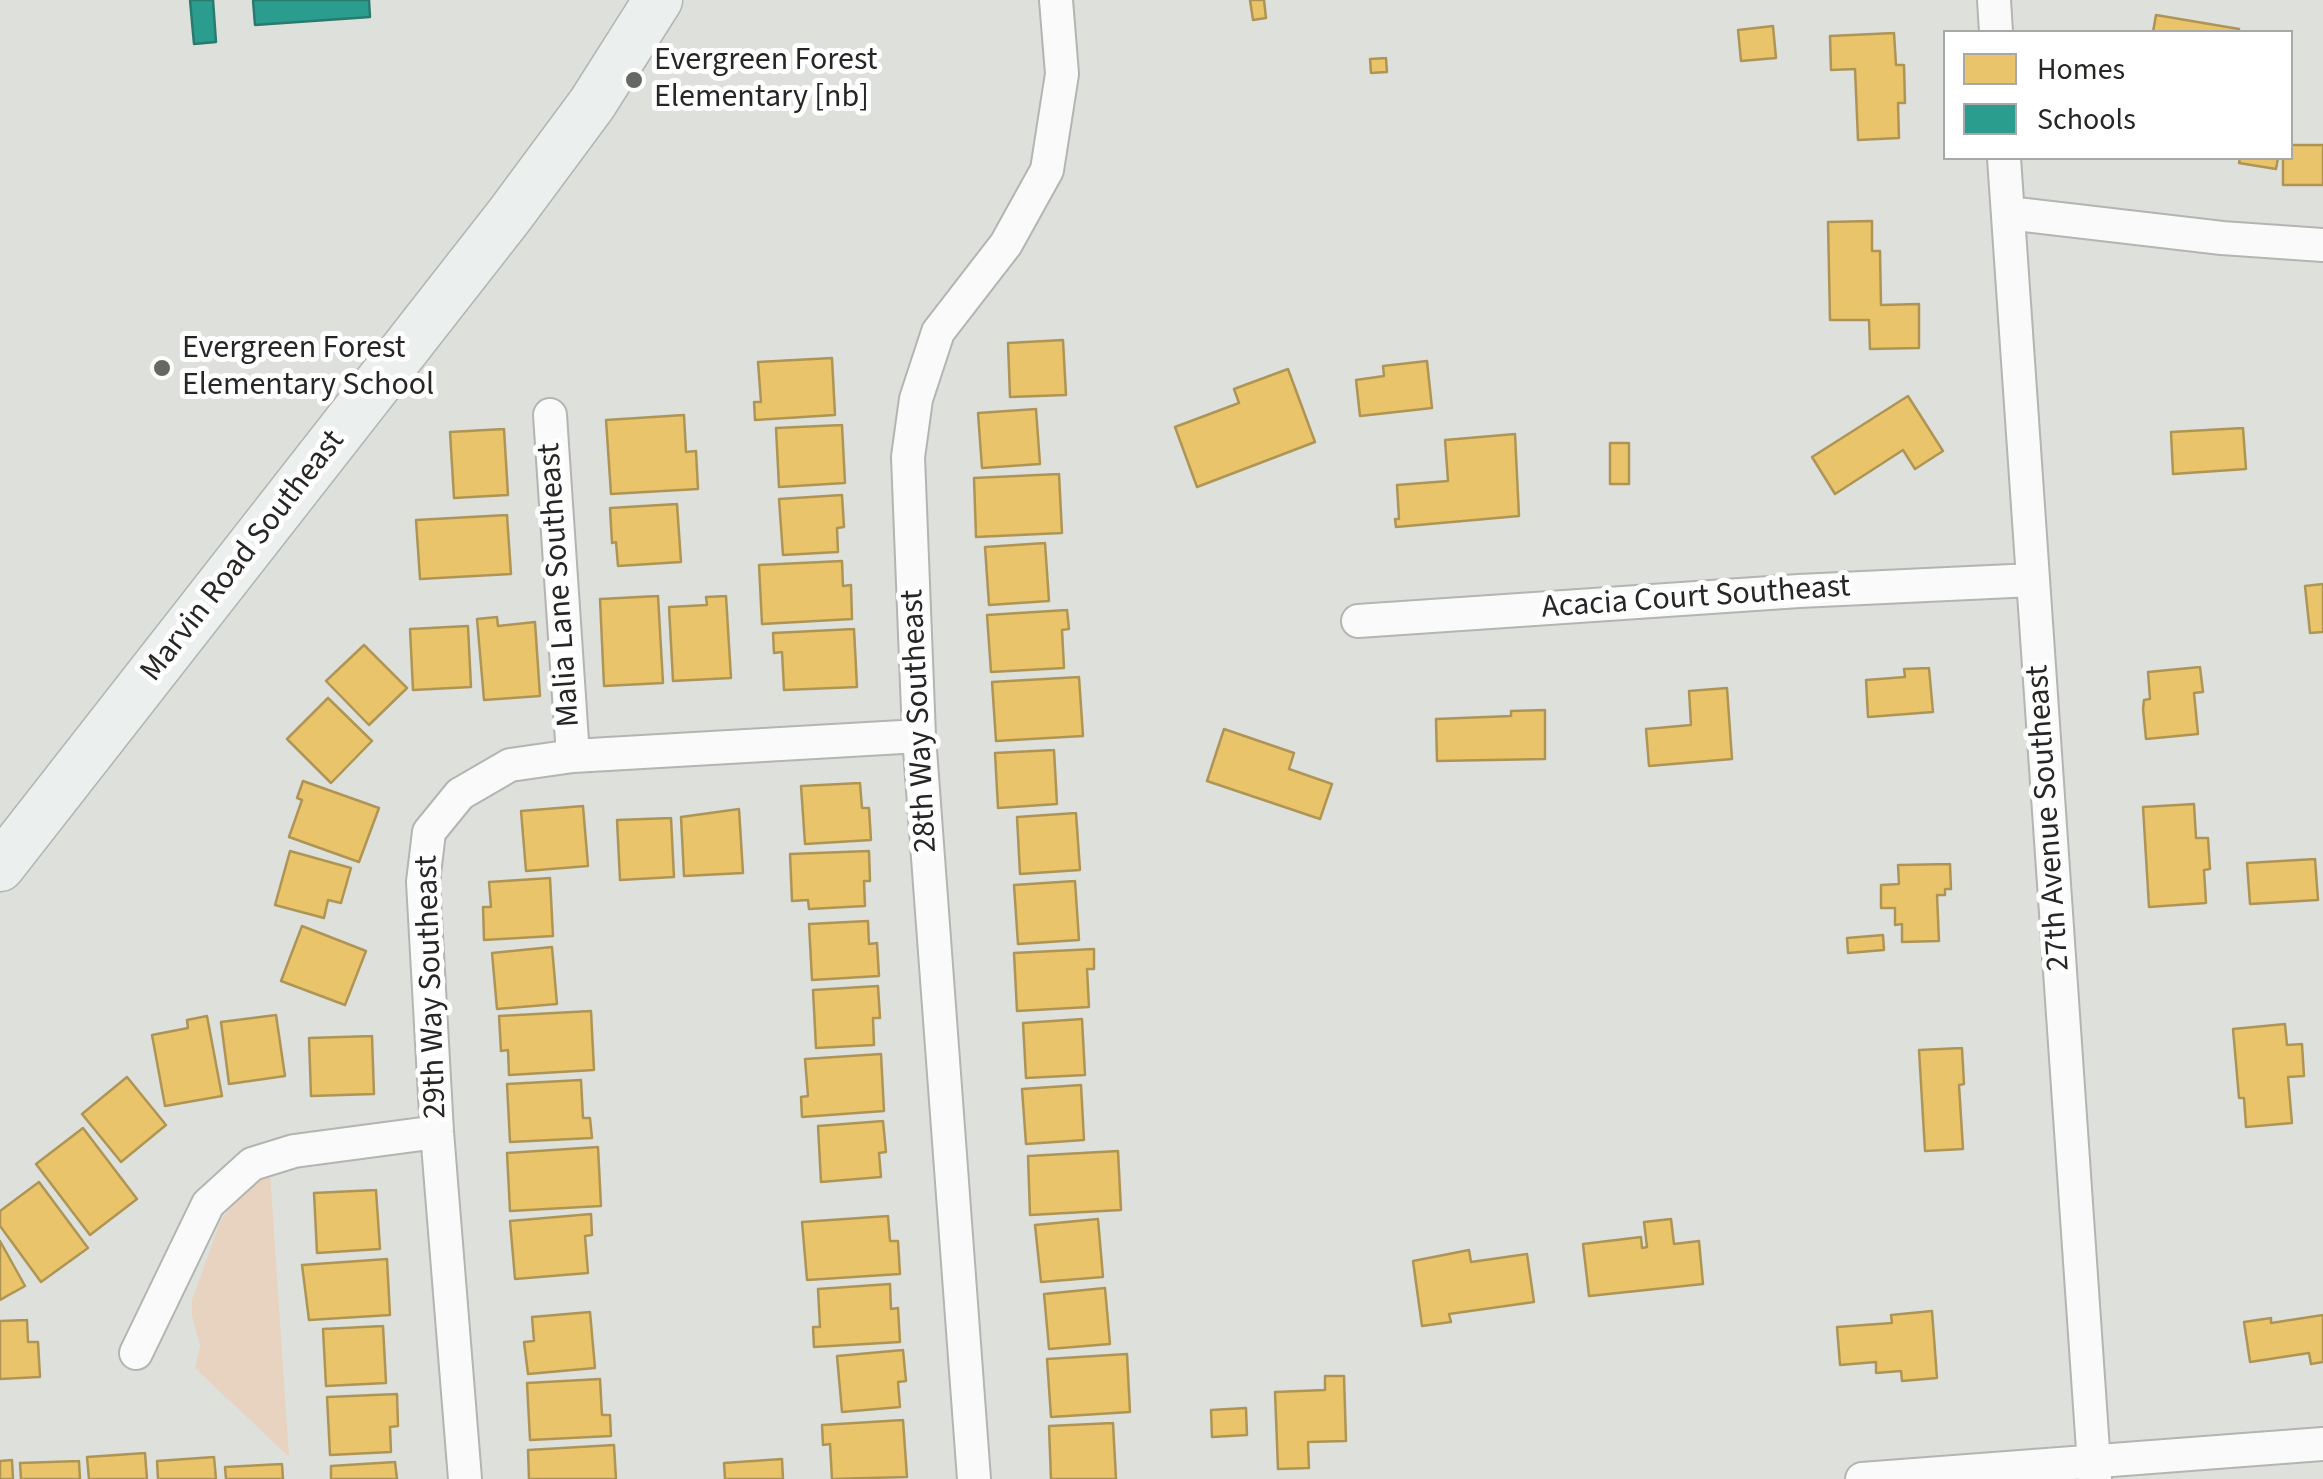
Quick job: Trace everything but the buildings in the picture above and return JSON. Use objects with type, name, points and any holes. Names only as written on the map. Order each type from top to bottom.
[{"type":"street","name":"Marvin Road Southeast","points":[[0,868],[509,216],[592,104],[658,0]]},
{"type":"street","name":"28th Way Southeast","points":[[974,1479],[919,736],[908,457],[916,399],[938,332],[1006,244],[1047,170],[1062,74],[1056,0]]},
{"type":"street","points":[[1994,0],[1996,30]]},
{"type":"street","name":"27th Avenue Southeast","points":[[2004,160],[2094,1470]]},
{"type":"street","points":[[2008,213],[2222,238],[2323,245]]},
{"type":"street","name":"Malia Lane Southeast","points":[[550,415],[573,756]]},
{"type":"street","name":"Acacia Court Southeast","points":[[1358,621],[2034,580]]},
{"type":"street","name":"29th Way Southeast","points":[[465,1479],[437,1132],[423,882],[429,832],[460,794],[510,765],[573,756],[919,736]]},
{"type":"street","points":[[136,1353],[208,1204],[252,1164],[294,1151],[437,1132]]},
{"type":"street","points":[[1862,1479],[2094,1470],[2323,1444]]},
{"type":"shaded area","points":[[270,1173],[289,1457],[195,1368],[200,1346],[192,1300],[220,1222],[243,1191]]},
{"type":"place","name":"Evergreen Forest Elementary [nb]","points":[[634,80]]},
{"type":"place","name":"Evergreen Forest Elementary School","points":[[162,368]]}]
